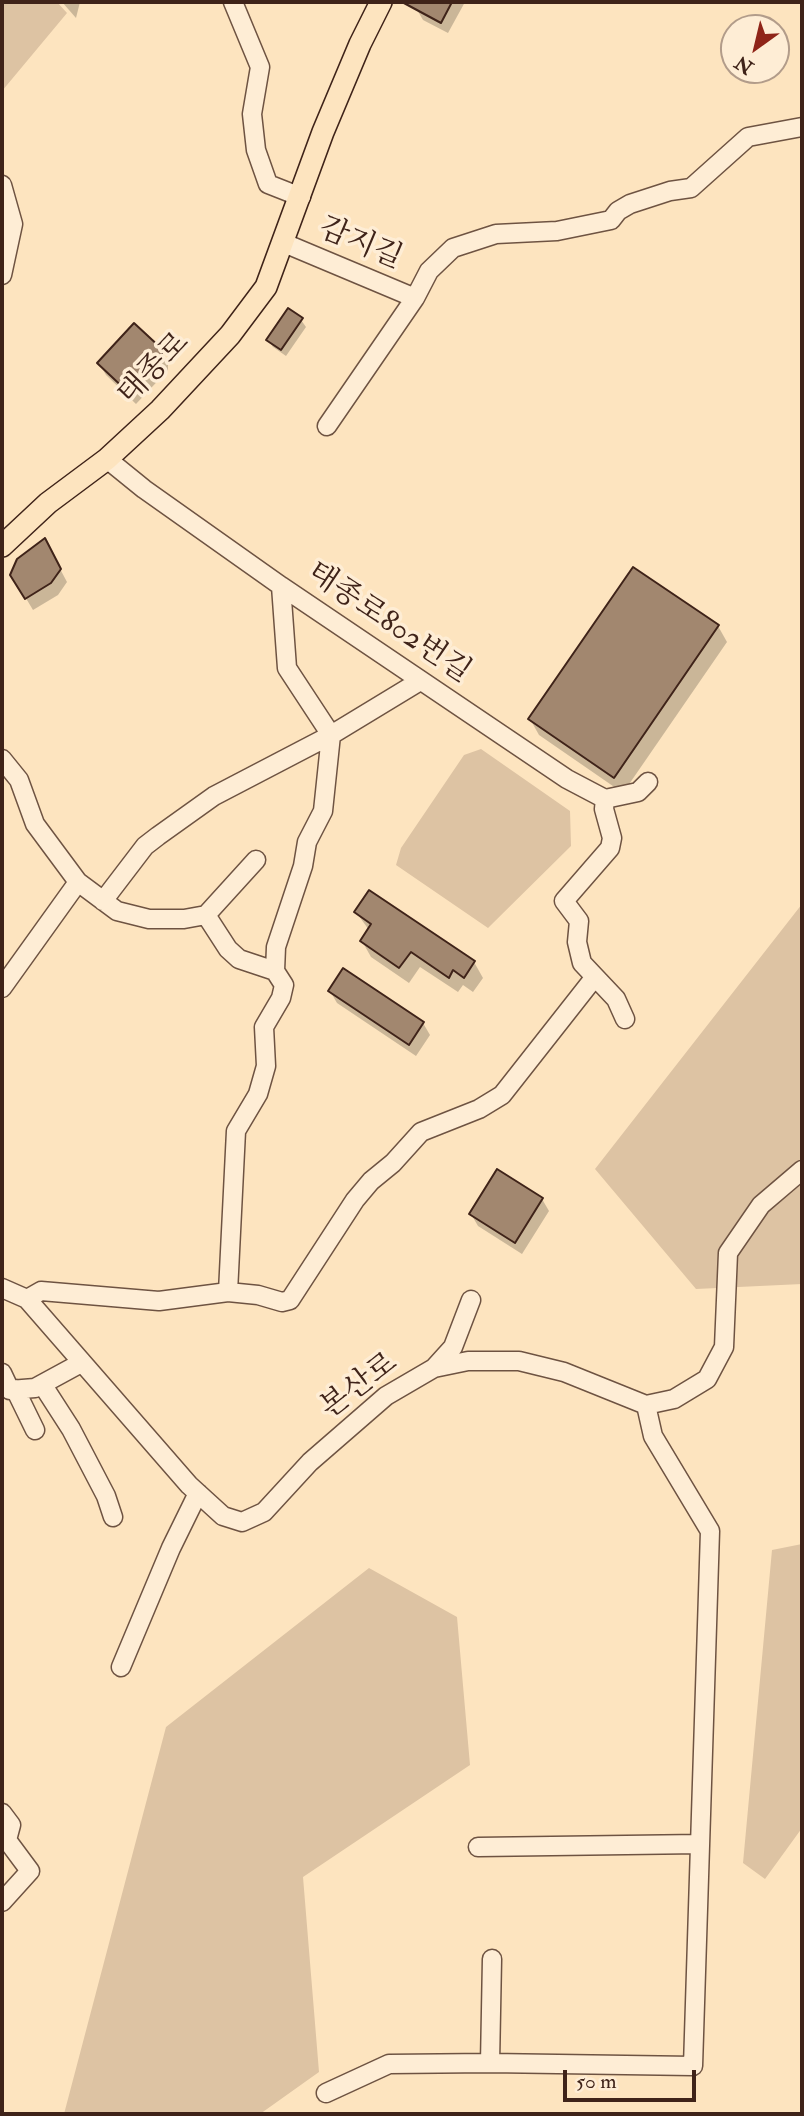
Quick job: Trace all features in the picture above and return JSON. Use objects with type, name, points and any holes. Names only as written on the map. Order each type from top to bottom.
[{"type":"main road","name":"태종로","points":[[2,546],[48,503],[107,459],[160,410],[230,335],[266,287],[323,132],[381,2]]},
{"type":"street","points":[[233,2],[260,67],[252,114],[256,150],[268,184],[301,197]]},
{"type":"street","points":[[327,426],[415,298],[429,271],[453,248],[496,234],[556,231],[611,220],[618,211],[631,204],[670,191],[691,188],[748,137],[802,127]]},
{"type":"street","points":[[2,185],[13,224],[2,275]]},
{"type":"street","name":"감지길","points":[[284,243],[415,298]]},
{"type":"street","name":"태종로802번길","points":[[107,459],[144,489],[420,681],[567,779],[605,799]]},
{"type":"street","points":[[228,1292],[236,1131],[258,1094],[266,1066],[264,1027],[281,999],[276,947],[303,866],[307,842],[323,811],[331,735],[287,668],[281,586]]},
{"type":"street","points":[[103,901],[145,846],[214,796],[331,735],[420,681]]},
{"type":"street","points":[[2,759],[19,780],[34,824],[78,882],[117,911],[149,919],[184,919],[206,915],[256,860]]},
{"type":"street","points":[[625,1019],[616,999],[582,963],[577,942],[579,921],[564,901],[611,848],[612,838],[604,808],[605,799],[638,792],[648,782]]},
{"type":"street","points":[[2,988],[78,882]]},
{"type":"street","points":[[206,915],[228,949],[239,959],[279,978]]},
{"type":"street","points":[[27,1299],[41,1291],[159,1301],[228,1292],[258,1295],[282,1302],[290,1300],[370,1181],[393,1163],[421,1132],[479,1110],[502,1095],[594,978]]},
{"type":"street","points":[[326,2092],[389,2064],[693,2066],[710,1531],[653,1436],[646,1405],[674,1399],[708,1379],[724,1347],[728,1253],[761,1205],[802,1170]]},
{"type":"street","name":"본산로","points":[[2,1288],[27,1299],[198,1493],[223,1516],[242,1522],[264,1512],[310,1462],[386,1396],[435,1368],[468,1361],[519,1361],[564,1372],[646,1405]]},
{"type":"street","points":[[435,1368],[453,1347],[471,1300]]},
{"type":"street","points":[[2,1373],[10,1390],[35,1388],[82,1363]]},
{"type":"street","points":[[42,1384],[71,1429],[106,1496],[113,1517]]},
{"type":"street","points":[[15,1390],[35,1430]]},
{"type":"street","points":[[121,1667],[171,1548],[198,1493]]},
{"type":"street","points":[[2,1813],[11,1825],[5,1842],[30,1871],[2,1902]]},
{"type":"street","points":[[478,1847],[700,1844]]},
{"type":"street","points":[[489,2063],[492,1959]]},
{"type":"shaded area","points":[[2,2],[57,2],[67,13],[2,91]]},
{"type":"shaded area","points":[[481,749],[570,811],[571,846],[488,928],[396,865],[401,848],[464,755]]},
{"type":"shaded area","points":[[802,904],[802,1284],[696,1289],[595,1169]]},
{"type":"shaded area","points":[[802,1544],[802,1828],[765,1879],[743,1863],[772,1550]]},
{"type":"shaded area","points":[[369,1568],[457,1617],[470,1765],[303,1877],[319,2072],[260,2114],[64,2114],[166,1727]]},
{"type":"building","points":[[402,2],[452,2],[441,23]]},
{"type":"building","points":[[288,308],[303,318],[281,350],[266,340]]},
{"type":"building","points":[[134,323],[162,349],[162,357],[129,393],[97,363]]},
{"type":"building","points":[[45,538],[61,569],[51,583],[25,599],[10,575],[17,559]]},
{"type":"building","points":[[633,567],[719,625],[614,778],[528,719]]},
{"type":"building","points":[[369,890],[475,961],[464,978],[453,970],[449,978],[411,952],[399,968],[360,941],[371,924],[354,912]]},
{"type":"building","points":[[343,968],[424,1022],[409,1045],[328,991]]},
{"type":"building","points":[[497,1169],[543,1198],[515,1243],[469,1214]]}]
